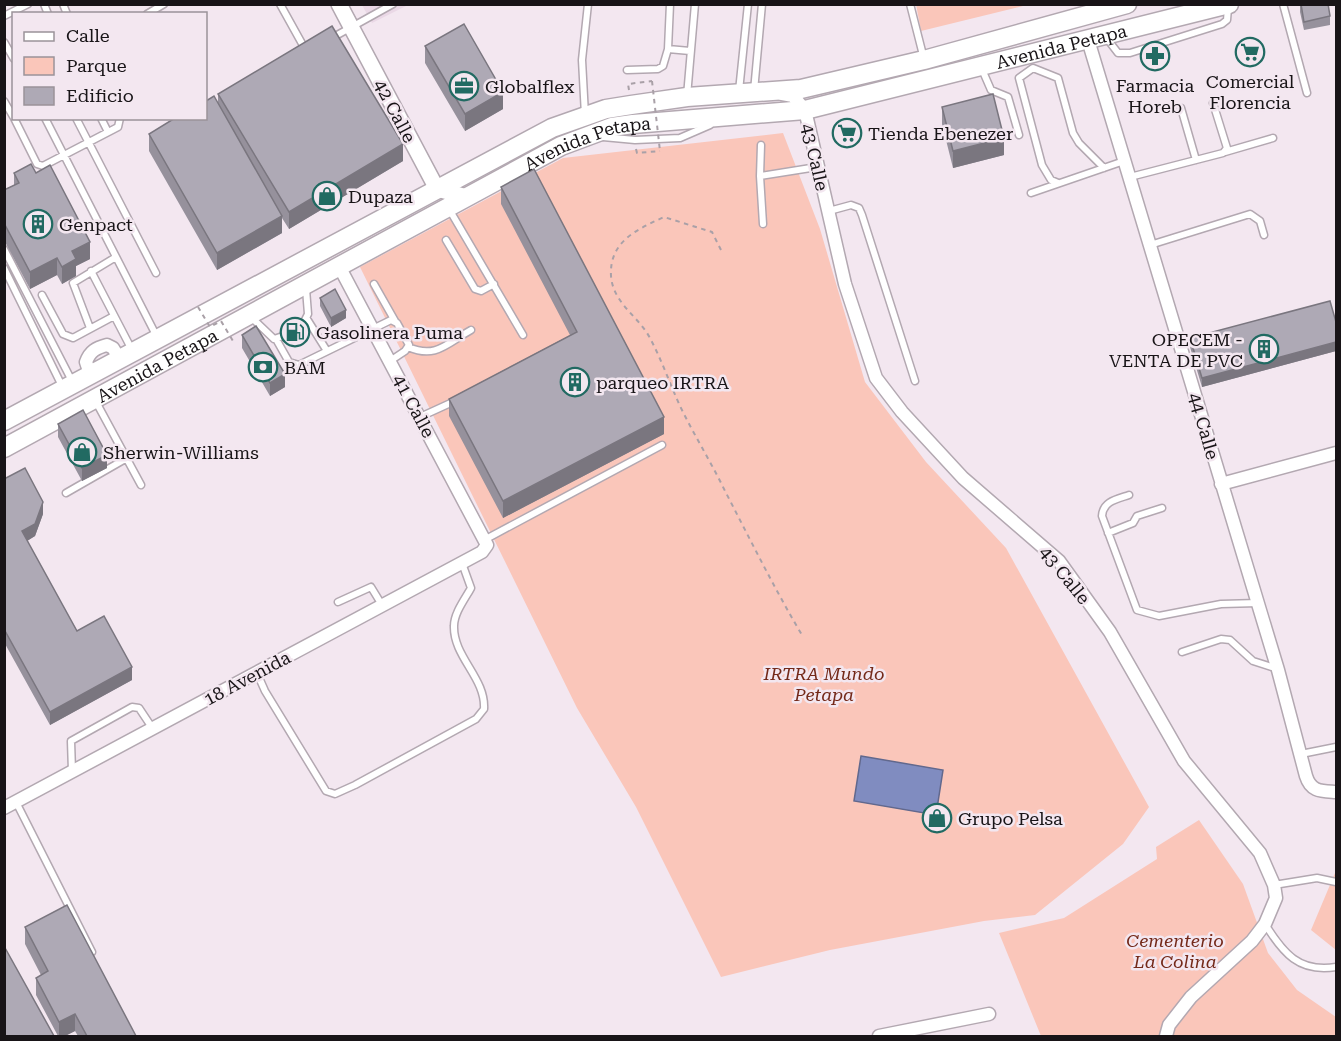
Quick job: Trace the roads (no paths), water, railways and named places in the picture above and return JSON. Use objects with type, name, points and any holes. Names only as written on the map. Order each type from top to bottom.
[{"type":"main road","name":"Avenida Petapa","points":[[4,421],[552,128],[606,109],[687,97],[801,89],[924,60],[1094,9],[1127,4]]},
{"type":"main road","name":"Avenida Petapa","points":[[4,448],[340,268],[561,146],[587,135],[633,124],[805,110],[1228,5]]},
{"type":"main road","points":[[1094,9],[1098,37]]},
{"type":"street","name":"42 Calle","points":[[339,4],[437,189]]},
{"type":"street","name":"44 Calle","points":[[1098,37],[1124,161],[1149,246],[1185,345],[1221,484],[1278,670],[1309,785],[1316,790],[1336,792]]},
{"type":"street","name":"43 Calle","points":[[751,92],[793,96],[805,110],[851,306],[876,378],[902,412],[963,478],[1059,561],[1110,632],[1184,761],[1260,853],[1274,885]]},
{"type":"street","points":[[437,189],[467,197]]},
{"type":"street","name":"41 Calle","points":[[340,268],[486,542]]},
{"type":"street","points":[[1221,484],[1336,453]]},
{"type":"street","name":"18 Avenida","points":[[4,808],[482,552],[486,542]]},
{"type":"street","points":[[1166,1036],[1169,1025],[1191,997],[1252,941],[1265,924],[1276,898],[1274,885]]},
{"type":"street","points":[[879,1036],[989,1014]]},
{"type":"lane","points":[[20,11],[28,4]]},
{"type":"lane","points":[[280,4],[301,47],[310,49]]},
{"type":"lane","points":[[320,44],[393,4]]},
{"type":"lane","points":[[585,116],[582,60],[588,4]]},
{"type":"lane","points":[[627,70],[661,68],[668,49],[670,4]]},
{"type":"lane","points":[[687,97],[695,4]]},
{"type":"lane","points":[[748,4],[751,92]]},
{"type":"lane","points":[[751,92],[762,4]]},
{"type":"lane","points":[[910,4],[924,60]]},
{"type":"lane","points":[[1283,4],[1307,93]]},
{"type":"lane","points":[[4,42],[12,56]]},
{"type":"lane","points":[[668,49],[690,51]]},
{"type":"lane","points":[[981,66],[992,90],[1008,97],[1019,135]]},
{"type":"lane","points":[[1058,183],[1045,174],[1041,165],[1019,78],[1033,68],[1058,78],[1073,132],[1079,143],[1104,168]]},
{"type":"lane","points":[[4,101],[12,115]]},
{"type":"lane","points":[[1213,103],[1227,148],[1223,153]]},
{"type":"lane","points":[[1181,108],[1196,160]]},
{"type":"lane","points":[[15,120],[40,166],[108,132],[121,124],[120,120]]},
{"type":"lane","points":[[46,120],[158,339]]},
{"type":"lane","points":[[77,120],[156,273]]},
{"type":"lane","points":[[102,120],[108,132]]},
{"type":"lane","points":[[1129,177],[1273,138]]},
{"type":"lane","points":[[761,145],[763,224]]},
{"type":"lane","points":[[1031,193],[1124,161]]},
{"type":"lane","points":[[760,176],[817,167]]},
{"type":"lane","points":[[828,211],[851,205],[859,208],[915,381]]},
{"type":"lane","points":[[448,208],[523,335]]},
{"type":"lane","points":[[1149,246],[1250,214],[1260,221],[1264,235]]},
{"type":"lane","points":[[446,240],[476,289],[481,291],[494,284]]},
{"type":"lane","points":[[4,249],[69,386]]},
{"type":"lane","points":[[90,328],[73,283],[91,270],[116,257]]},
{"type":"lane","points":[[4,268],[69,386]]},
{"type":"lane","points":[[91,270],[114,316],[126,355]]},
{"type":"lane","points":[[374,284],[408,347],[422,353],[431,352],[471,330]]},
{"type":"lane","points":[[306,286],[305,321],[327,351]]},
{"type":"lane","points":[[42,295],[63,334],[73,338],[114,316]]},
{"type":"lane","points":[[250,316],[276,339],[289,362],[298,365],[387,321],[395,321]]},
{"type":"lane","points":[[276,339],[283,336]]},
{"type":"lane","points":[[390,361],[408,347]]},
{"type":"lane","points":[[95,400],[141,485]]},
{"type":"lane","points":[[420,417],[458,400]]},
{"type":"lane","points":[[486,542],[662,445]]},
{"type":"lane","points":[[66,493],[127,458]]},
{"type":"lane","points":[[1129,495],[1110,501],[1102,510],[1102,516],[1137,610],[1159,616],[1221,604],[1258,603]]},
{"type":"lane","points":[[1108,533],[1133,524],[1137,516],[1162,508]]},
{"type":"lane","points":[[257,673],[265,691],[326,791],[335,794],[355,785],[476,719],[484,709],[482,688],[459,646],[454,627],[458,613],[471,588],[462,562]]},
{"type":"lane","points":[[338,602],[371,586],[382,605]]},
{"type":"lane","points":[[1182,652],[1221,639],[1230,640],[1253,661],[1278,670]]},
{"type":"lane","points":[[73,772],[70,759],[71,741],[132,707],[139,708],[153,730]]},
{"type":"lane","points":[[1300,754],[1336,747]]},
{"type":"lane","points":[[16,802],[93,955]]},
{"type":"lane","points":[[1274,885],[1317,878],[1336,882]]},
{"type":"lane","points":[[1265,924],[1281,951],[1304,965],[1322,970],[1336,967]]},
{"type":"water","points":[[861,756],[943,770],[936,815],[854,801]]},
{"type":"place","name":"Comercial Florencia","points":[[1250,52]]},
{"type":"place","name":"Farmacia Horeb","points":[[1155,56]]},
{"type":"place","name":"Globalflex","points":[[464,86]]},
{"type":"place","name":"Tienda Ebenezer","points":[[847,133]]},
{"type":"place","name":"Dupaza","points":[[327,196]]},
{"type":"place","name":"Genpact","points":[[38,224]]},
{"type":"place","name":"Gasolinera Puma","points":[[295,332]]},
{"type":"place","name":"OPECEM - VENTA DE PVC","points":[[1264,349]]},
{"type":"place","name":"BAM","points":[[263,367]]},
{"type":"place","name":"parqueo IRTRA","points":[[575,382]]},
{"type":"place","name":"Sherwin-Williams","points":[[82,452]]},
{"type":"place","name":"Grupo Pelsa","points":[[937,818]]},
{"type":"park label","name":"IRTRA Mundo Petapa","points":[[824,683]]},
{"type":"park label","name":"Cementerio La Colina","points":[[1175,950]]}]
